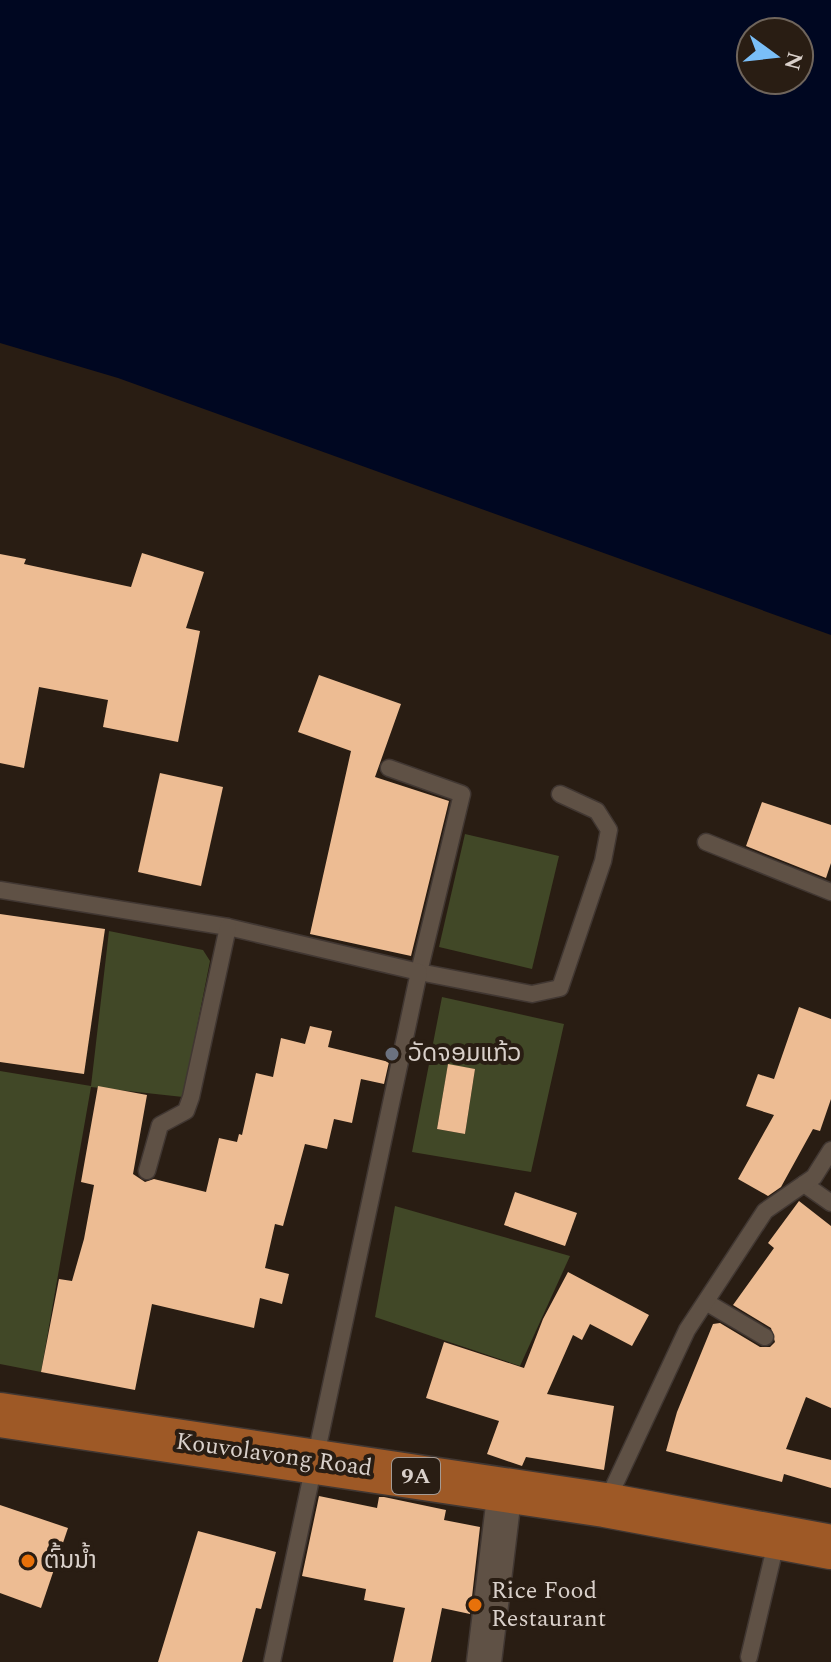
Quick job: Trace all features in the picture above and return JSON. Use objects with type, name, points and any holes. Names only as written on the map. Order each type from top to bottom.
[{"type":"main road","name":"Kouvolavong Road","points":[[0,1415],[505,1489],[831,1547]]},
{"type":"street","points":[[484,1662],[505,1489]]},
{"type":"lane","points":[[272,1662],[419,972],[462,794],[389,768]]},
{"type":"lane","points":[[0,890],[228,927],[419,972],[532,994],[560,988],[603,861],[609,830],[597,811],[560,794]]},
{"type":"lane","points":[[706,842],[831,892]]},
{"type":"lane","points":[[147,1171],[160,1125],[186,1111],[191,1097],[228,927]]},
{"type":"lane","points":[[605,1505],[687,1330],[765,1211],[814,1177],[831,1150]]},
{"type":"lane","points":[[804,1184],[831,1203]]},
{"type":"lane","points":[[706,1302],[765,1337]]},
{"type":"lane","points":[[749,1657],[778,1537]]},
{"type":"green space","points":[[465,834],[559,856],[532,969],[439,947]]},
{"type":"green space","points":[[109,931],[203,950],[210,961],[183,1097],[91,1087],[41,1372],[0,1364],[0,1071],[91,1086]]},
{"type":"green space","points":[[442,997],[564,1024],[531,1172],[412,1152]],"holes":[[[448,1065],[475,1069],[465,1134],[437,1129]]]},
{"type":"green space","points":[[395,1206],[570,1256],[520,1366],[375,1317]]},
{"type":"water","points":[[0,0],[831,0],[831,635],[118,378],[0,343]]},
{"type":"building","points":[[142,553],[204,572],[186,628],[200,631],[178,742],[103,727],[108,700],[39,687],[24,768],[0,763],[0,554],[26,559],[24,564],[131,587]]},
{"type":"building","points":[[319,675],[401,704],[375,777],[449,801],[411,956],[310,934],[351,751],[298,732]]},
{"type":"building","points":[[160,773],[223,787],[201,886],[138,872]]},
{"type":"building","points":[[762,802],[831,825],[831,863],[826,878],[746,846]]},
{"type":"building","points":[[0,914],[105,929],[84,1074],[0,1062]]},
{"type":"building","points":[[799,1007],[831,1019],[831,1099],[820,1131],[813,1129],[781,1187],[768,1196],[738,1179],[774,1115],[746,1106],[758,1074],[774,1079]]},
{"type":"building","points":[[310,1026],[332,1031],[328,1047],[389,1062],[384,1084],[361,1079],[352,1123],[334,1119],[327,1149],[305,1144],[283,1226],[275,1224],[265,1268],[289,1274],[282,1304],[260,1298],[254,1328],[152,1304],[135,1390],[41,1372],[59,1279],[72,1281],[84,1239],[94,1185],[81,1182],[98,1086],[147,1095],[133,1174],[145,1182],[154,1179],[206,1192],[219,1138],[237,1142],[239,1134],[242,1135],[256,1073],[273,1077],[281,1038],[305,1044]]},
{"type":"building","points":[[448,1064],[475,1069],[465,1134],[437,1129]]},
{"type":"building","points":[[515,1192],[577,1213],[565,1246],[504,1225]]},
{"type":"building","points":[[799,1201],[831,1226],[831,1408],[806,1397],[786,1449],[831,1460],[831,1488],[784,1474],[782,1482],[666,1451],[677,1412],[713,1324],[720,1323],[760,1347],[770,1347],[775,1342],[771,1328],[733,1305],[774,1248],[768,1243]]},
{"type":"building","points":[[568,1272],[649,1315],[632,1346],[590,1324],[582,1340],[573,1335],[547,1394],[614,1406],[604,1470],[526,1457],[522,1466],[487,1454],[499,1421],[426,1398],[444,1342],[524,1368],[543,1319]]},
{"type":"building","points":[[319,1496],[377,1508],[379,1497],[384,1497],[446,1510],[444,1520],[480,1527],[470,1614],[442,1608],[431,1662],[393,1662],[405,1608],[364,1600],[366,1589],[302,1576]]},
{"type":"building","name":"ຕົ້ນນໍ້າ","points":[[0,1505],[68,1528],[41,1608],[0,1593]]},
{"type":"building","points":[[198,1531],[276,1552],[261,1609],[256,1608],[242,1662],[158,1662]]},
{"type":"place","name":"ວັດຈອມແກ້ວ","points":[[392,1054]]},
{"type":"place","name":"ຕົ້ນນໍ້າ","points":[[28,1561]]},
{"type":"place","name":"Rice Food Restaurant","points":[[475,1605]]}]
